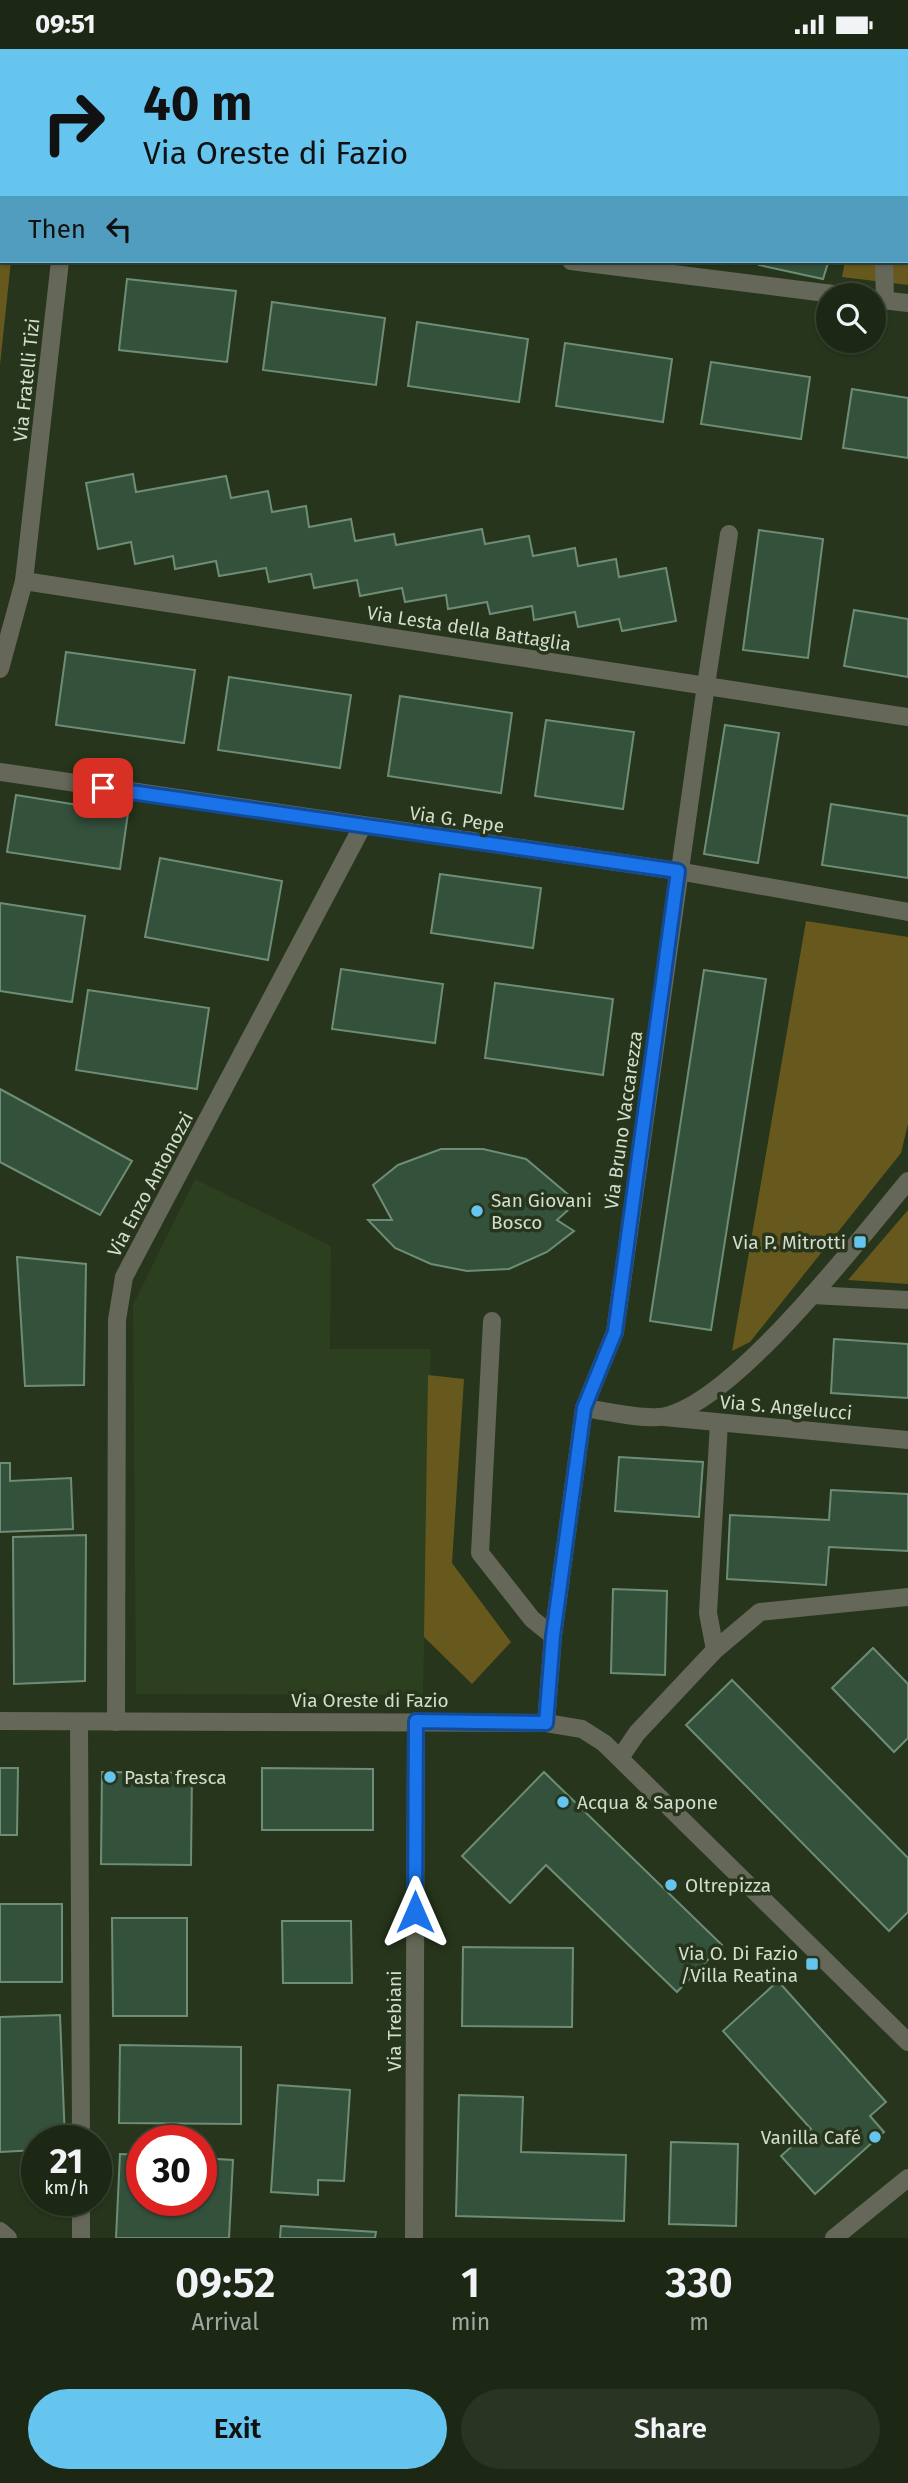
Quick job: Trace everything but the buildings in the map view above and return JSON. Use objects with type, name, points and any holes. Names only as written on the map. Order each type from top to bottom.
[{"type":"street","name":"Via Fratelli Tizi","points":[[0,669],[24,581],[61,263]]},
{"type":"street","points":[[587,263],[816,292]]},
{"type":"street","points":[[881,283],[884,263]]},
{"type":"street","points":[[886,300],[908,303]]},
{"type":"street","name":"Via Bruno Vaccarezza","points":[[546,1723],[553,1636],[584,1408],[615,1332],[678,871],[729,534]]},
{"type":"street","name":"Via Lesta della Battaglia","points":[[24,581],[908,717]]},
{"type":"street","name":"Via G. Pepe","points":[[0,772],[362,827],[678,871],[908,912]]},
{"type":"street","name":"Via Enzo Antonozzi","points":[[116,1722],[117,1320],[124,1277],[362,827]]},
{"type":"street","points":[[660,1417],[700,1401],[745,1365],[812,1295],[908,1181]]},
{"type":"street","points":[[812,1295],[908,1300]]},
{"type":"street","points":[[492,1321],[480,1553],[532,1619],[553,1636]]},
{"type":"street","name":"Via S. Angelucci","points":[[584,1408],[908,1440]]},
{"type":"street","points":[[715,1650],[708,1613],[719,1423]]},
{"type":"street","points":[[620,1758],[637,1733],[715,1650],[760,1612],[908,1597]]},
{"type":"street","name":"Via Oreste di Fazio","points":[[0,1721],[416,1721],[546,1723],[582,1729],[604,1743],[620,1758],[908,2042]]},
{"type":"street","name":"Via Trebiani","points":[[414,2238],[416,1721]]},
{"type":"street","points":[[79,1722],[81,2125]]},
{"type":"street","points":[[834,2238],[908,2178]]},
{"type":"street","points":[[81,2216],[81,2238]]},
{"type":"street","points":[[0,2231],[8,2238]]},
{"type":"shaded area","points":[[0,263],[11,263],[0,365]]},
{"type":"shaded area","points":[[845,263],[908,263],[908,285],[842,277]]},
{"type":"shaded area","points":[[806,921],[908,937],[908,1124],[901,1153],[750,1342],[732,1351]]},
{"type":"shaded area","points":[[195,1179],[331,1246],[330,1349],[431,1349],[423,1695],[136,1694],[133,1305]]},
{"type":"shaded area","points":[[908,1210],[908,1284],[848,1280]]},
{"type":"shaded area","points":[[428,1375],[464,1379],[452,1563],[511,1642],[472,1684],[424,1637]]},
{"type":"place","name":"San Giovani Bosco","points":[[477,1211]]},
{"type":"place","name":"Via P. Mitrotti","points":[[860,1242]]},
{"type":"place","name":"Pasta fresca","points":[[110,1777]]},
{"type":"place","name":"Acqua & Sapone","points":[[563,1802]]},
{"type":"place","name":"Oltrepizza","points":[[671,1885]]},
{"type":"place","name":"Via O. Di Fazio /Villa Reatina","points":[[812,1964]]},
{"type":"place","name":"Vanilla Café","points":[[875,2137]]},
{"type":"route","points":[[103,788],[678,871],[615,1332],[584,1408],[553,1636],[546,1723],[416,1721],[415,1912]]}]
